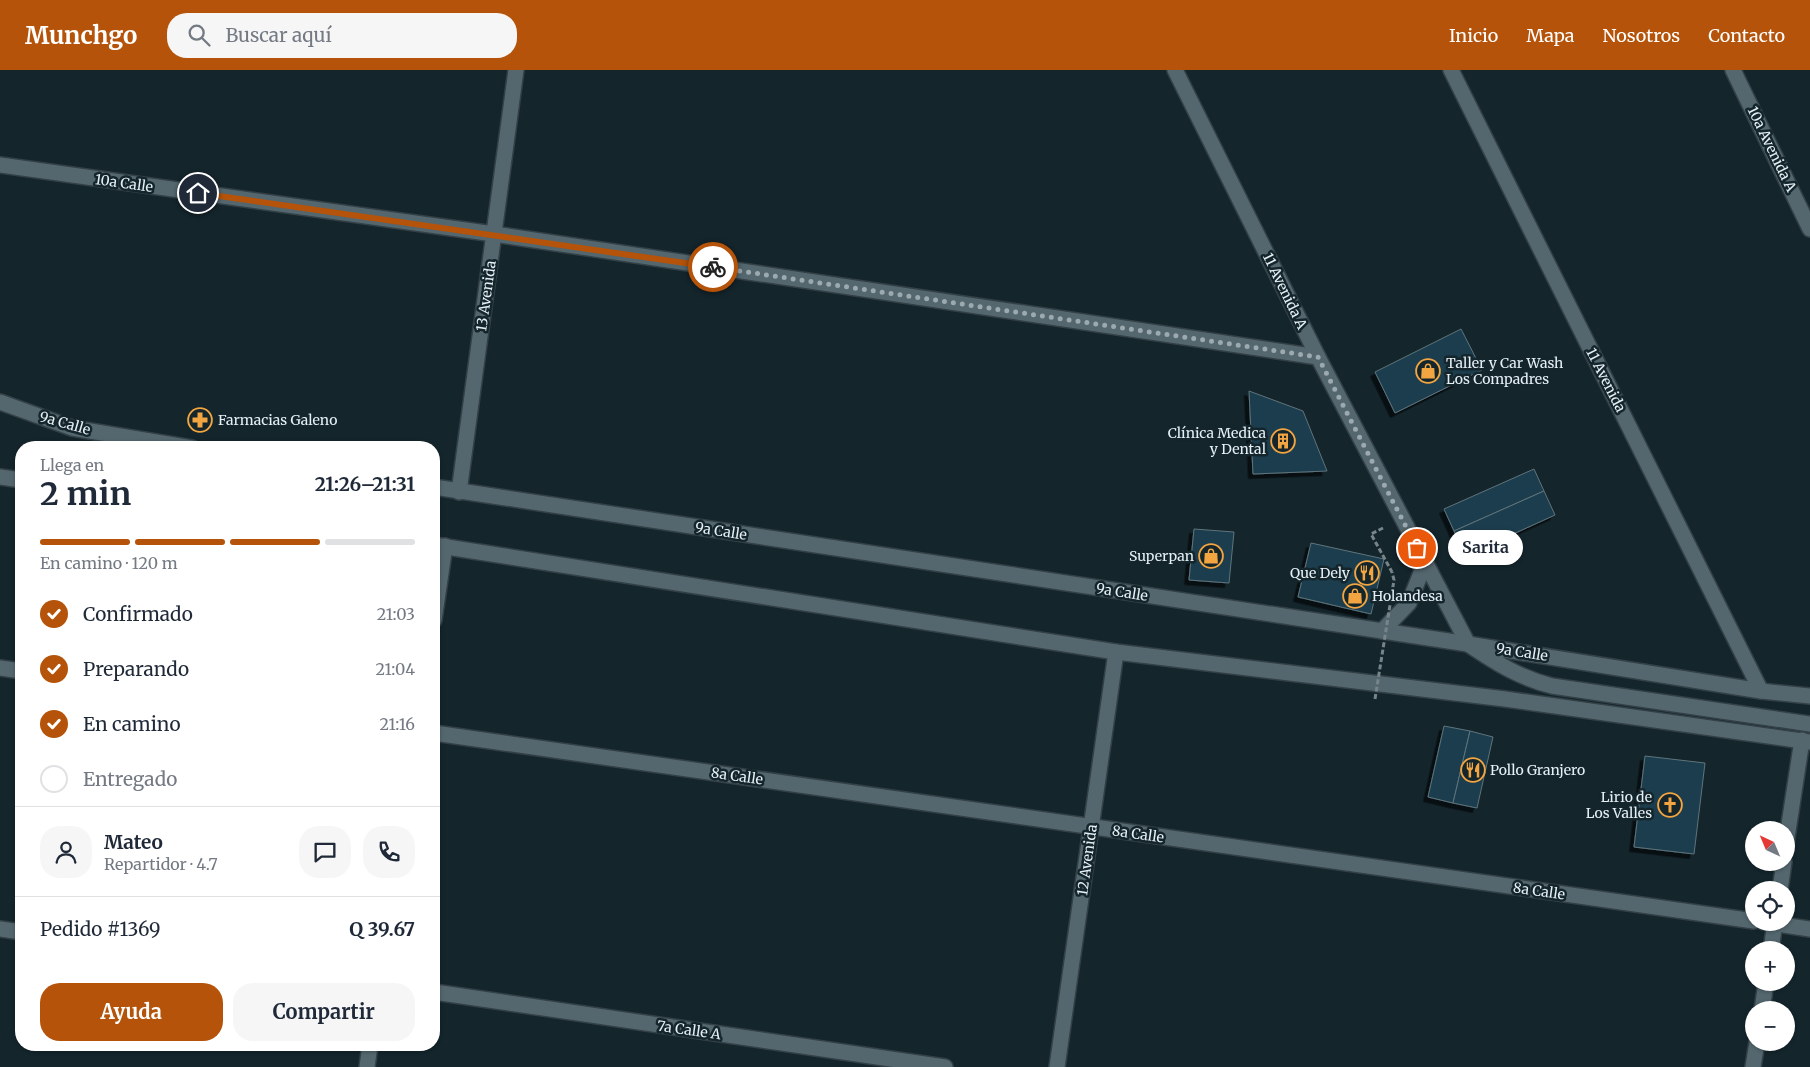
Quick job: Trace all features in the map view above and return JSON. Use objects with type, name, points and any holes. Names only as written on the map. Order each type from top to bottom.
[{"type":"street","name":"13 Avenida","points":[[459,492],[516,70]]},
{"type":"street","name":"11 Avenida A","points":[[1176,70],[1318,357],[1468,644]]},
{"type":"street","name":"11 Avenida","points":[[1451,70],[1761,691]]},
{"type":"street","name":"10a Avenida A","points":[[1733,70],[1810,229]]},
{"type":"street","name":"10a Calle","points":[[0,165],[494,234],[1318,357]]},
{"type":"street","name":"9a Calle","points":[[0,402],[72,428],[150,441]]},
{"type":"street","points":[[0,477],[15,479]]},
{"type":"street","name":"9a Calle","points":[[440,488],[1468,644],[1761,691],[1810,696]]},
{"type":"street","points":[[440,546],[1116,652],[1505,699],[1806,741],[1790,821]]},
{"type":"street","points":[[1382,631],[1409,602],[1425,563]]},
{"type":"street","points":[[1468,644],[1508,671],[1528,680],[1552,686],[1810,724]]},
{"type":"street","name":"12 Avenida","points":[[1057,1067],[1116,652]]},
{"type":"street","points":[[0,668],[15,670]]},
{"type":"street","name":"8a Calle","points":[[440,734],[1745,920]]},
{"type":"street","points":[[1795,927],[1810,929]]},
{"type":"street","points":[[0,929],[15,931]]},
{"type":"street","name":"7a Calle A","points":[[440,993],[945,1067]]},
{"type":"street","points":[[367,1067],[369,1051]]},
{"type":"street","points":[[1753,1067],[1756,1051]]},
{"type":"path","points":[[1371,534],[1392,572],[1394,580],[1375,699]]},
{"type":"building","name":"Taller y Car Wash Los Compadres","points":[[1461,329],[1482,370],[1395,413],[1375,372]]},
{"type":"building","name":"Clínica Medica y Dental","points":[[1249,391],[1303,411],[1327,471],[1253,474]]},
{"type":"building","points":[[1534,469],[1544,491],[1454,531],[1444,509]]},
{"type":"building","points":[[1544,491],[1555,515],[1465,556],[1454,531]]},
{"type":"building","name":"Superpan","points":[[1194,529],[1234,532],[1229,583],[1189,580]]},
{"type":"building","points":[[1311,543],[1384,559],[1371,614],[1298,597]]},
{"type":"building","points":[[1444,726],[1470,731],[1453,803],[1428,797]]},
{"type":"building","name":"Pollo Granjero","points":[[1470,731],[1493,737],[1477,808],[1453,803]]},
{"type":"building","name":"Lirio de Los Valles","points":[[1645,756],[1705,763],[1694,854],[1634,847]]},
{"type":"way so far","points":[[713,267],[1318,357],[1417,548]]},
{"type":"place","name":"Taller y Car Wash Los Compadres","points":[[1428,371]]},
{"type":"place","name":"Farmacias Galeno","points":[[200,420]]},
{"type":"place","name":"Clínica Medica y Dental","points":[[1283,441]]},
{"type":"place","name":"Sarita","points":[[1417,548]]},
{"type":"place","name":"Superpan","points":[[1211,556]]},
{"type":"place","name":"Que Dely","points":[[1367,573]]},
{"type":"place","name":"Holandesa","points":[[1355,596]]},
{"type":"place","name":"Pollo Granjero","points":[[1473,770]]},
{"type":"place","name":"Lirio de Los Valles","points":[[1670,805]]},
{"type":"route","points":[[198,193],[494,234],[713,267]]}]
